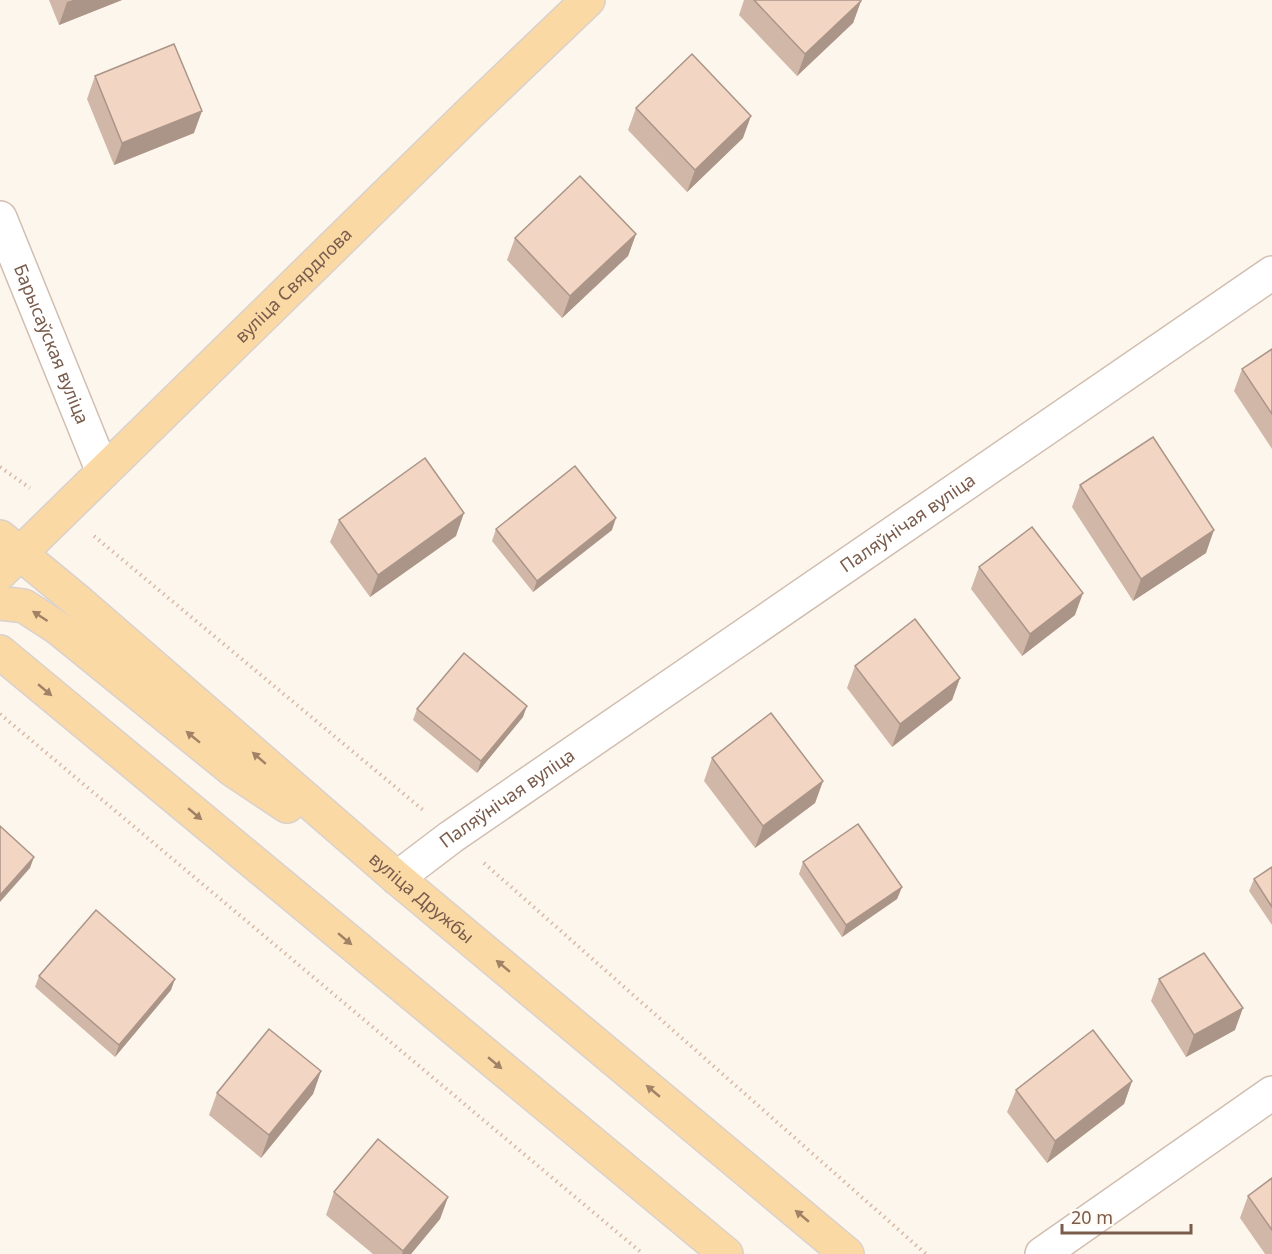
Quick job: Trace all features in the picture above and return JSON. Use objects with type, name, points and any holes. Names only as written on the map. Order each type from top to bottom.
[{"type":"main road","name":"вуліца Свярдлова","points":[[5,556],[103,472],[588,0]]},
{"type":"main road","name":"вуліца Дружбы","points":[[5,556],[80,603],[397,878],[847,1254]]},
{"type":"main road","points":[[0,603],[24,606],[58,628],[233,770],[397,878]]},
{"type":"main road","points":[[0,652],[726,1254]]},
{"type":"street","name":"Барысаўская вуліца","points":[[0,218],[103,472]]},
{"type":"street","name":"Паляўнічая вуліца","points":[[397,878],[451,837],[1272,273]]},
{"type":"street","points":[[1042,1254],[1272,1094]]},
{"type":"path","points":[[0,467],[30,488]]},
{"type":"path","points":[[88,531],[425,813]]},
{"type":"path","points":[[0,714],[643,1254]]},
{"type":"path","points":[[484,862],[926,1254]]},
{"type":"building","points":[[754,0],[861,0],[861,1],[805,54]]},
{"type":"building","points":[[174,44],[202,111],[122,143],[95,76]]},
{"type":"building","points":[[692,54],[751,116],[695,170],[636,108]]},
{"type":"building","points":[[580,176],[636,234],[570,296],[515,238]]},
{"type":"building","points":[[1272,349],[1272,414],[1242,369]]},
{"type":"building","points":[[1153,437],[1214,530],[1141,579],[1080,485]]},
{"type":"building","points":[[425,458],[464,513],[378,575],[339,520]]},
{"type":"building","points":[[575,466],[616,518],[537,581],[496,529]]},
{"type":"building","points":[[1032,527],[1083,593],[1030,634],[979,567]]},
{"type":"building","points":[[915,619],[960,678],[900,724],[855,666]]},
{"type":"building","points":[[464,653],[527,706],[481,761],[417,709]]},
{"type":"building","points":[[771,713],[823,781],[763,826],[712,758]]},
{"type":"building","points":[[858,824],[902,887],[846,925],[803,862]]},
{"type":"building","points":[[0,826],[34,857],[0,895]]},
{"type":"building","points":[[1272,867],[1272,907],[1254,879]]},
{"type":"building","points":[[96,910],[175,979],[119,1045],[39,976]]},
{"type":"building","points":[[1204,953],[1243,1008],[1194,1035],[1159,979]]},
{"type":"building","points":[[269,1029],[321,1071],[269,1135],[217,1093]]},
{"type":"building","points":[[1093,1030],[1132,1081],[1055,1141],[1016,1090]]},
{"type":"building","points":[[378,1139],[448,1197],[403,1251],[334,1192]]},
{"type":"building","points":[[1272,1178],[1272,1230],[1248,1196]]}]
